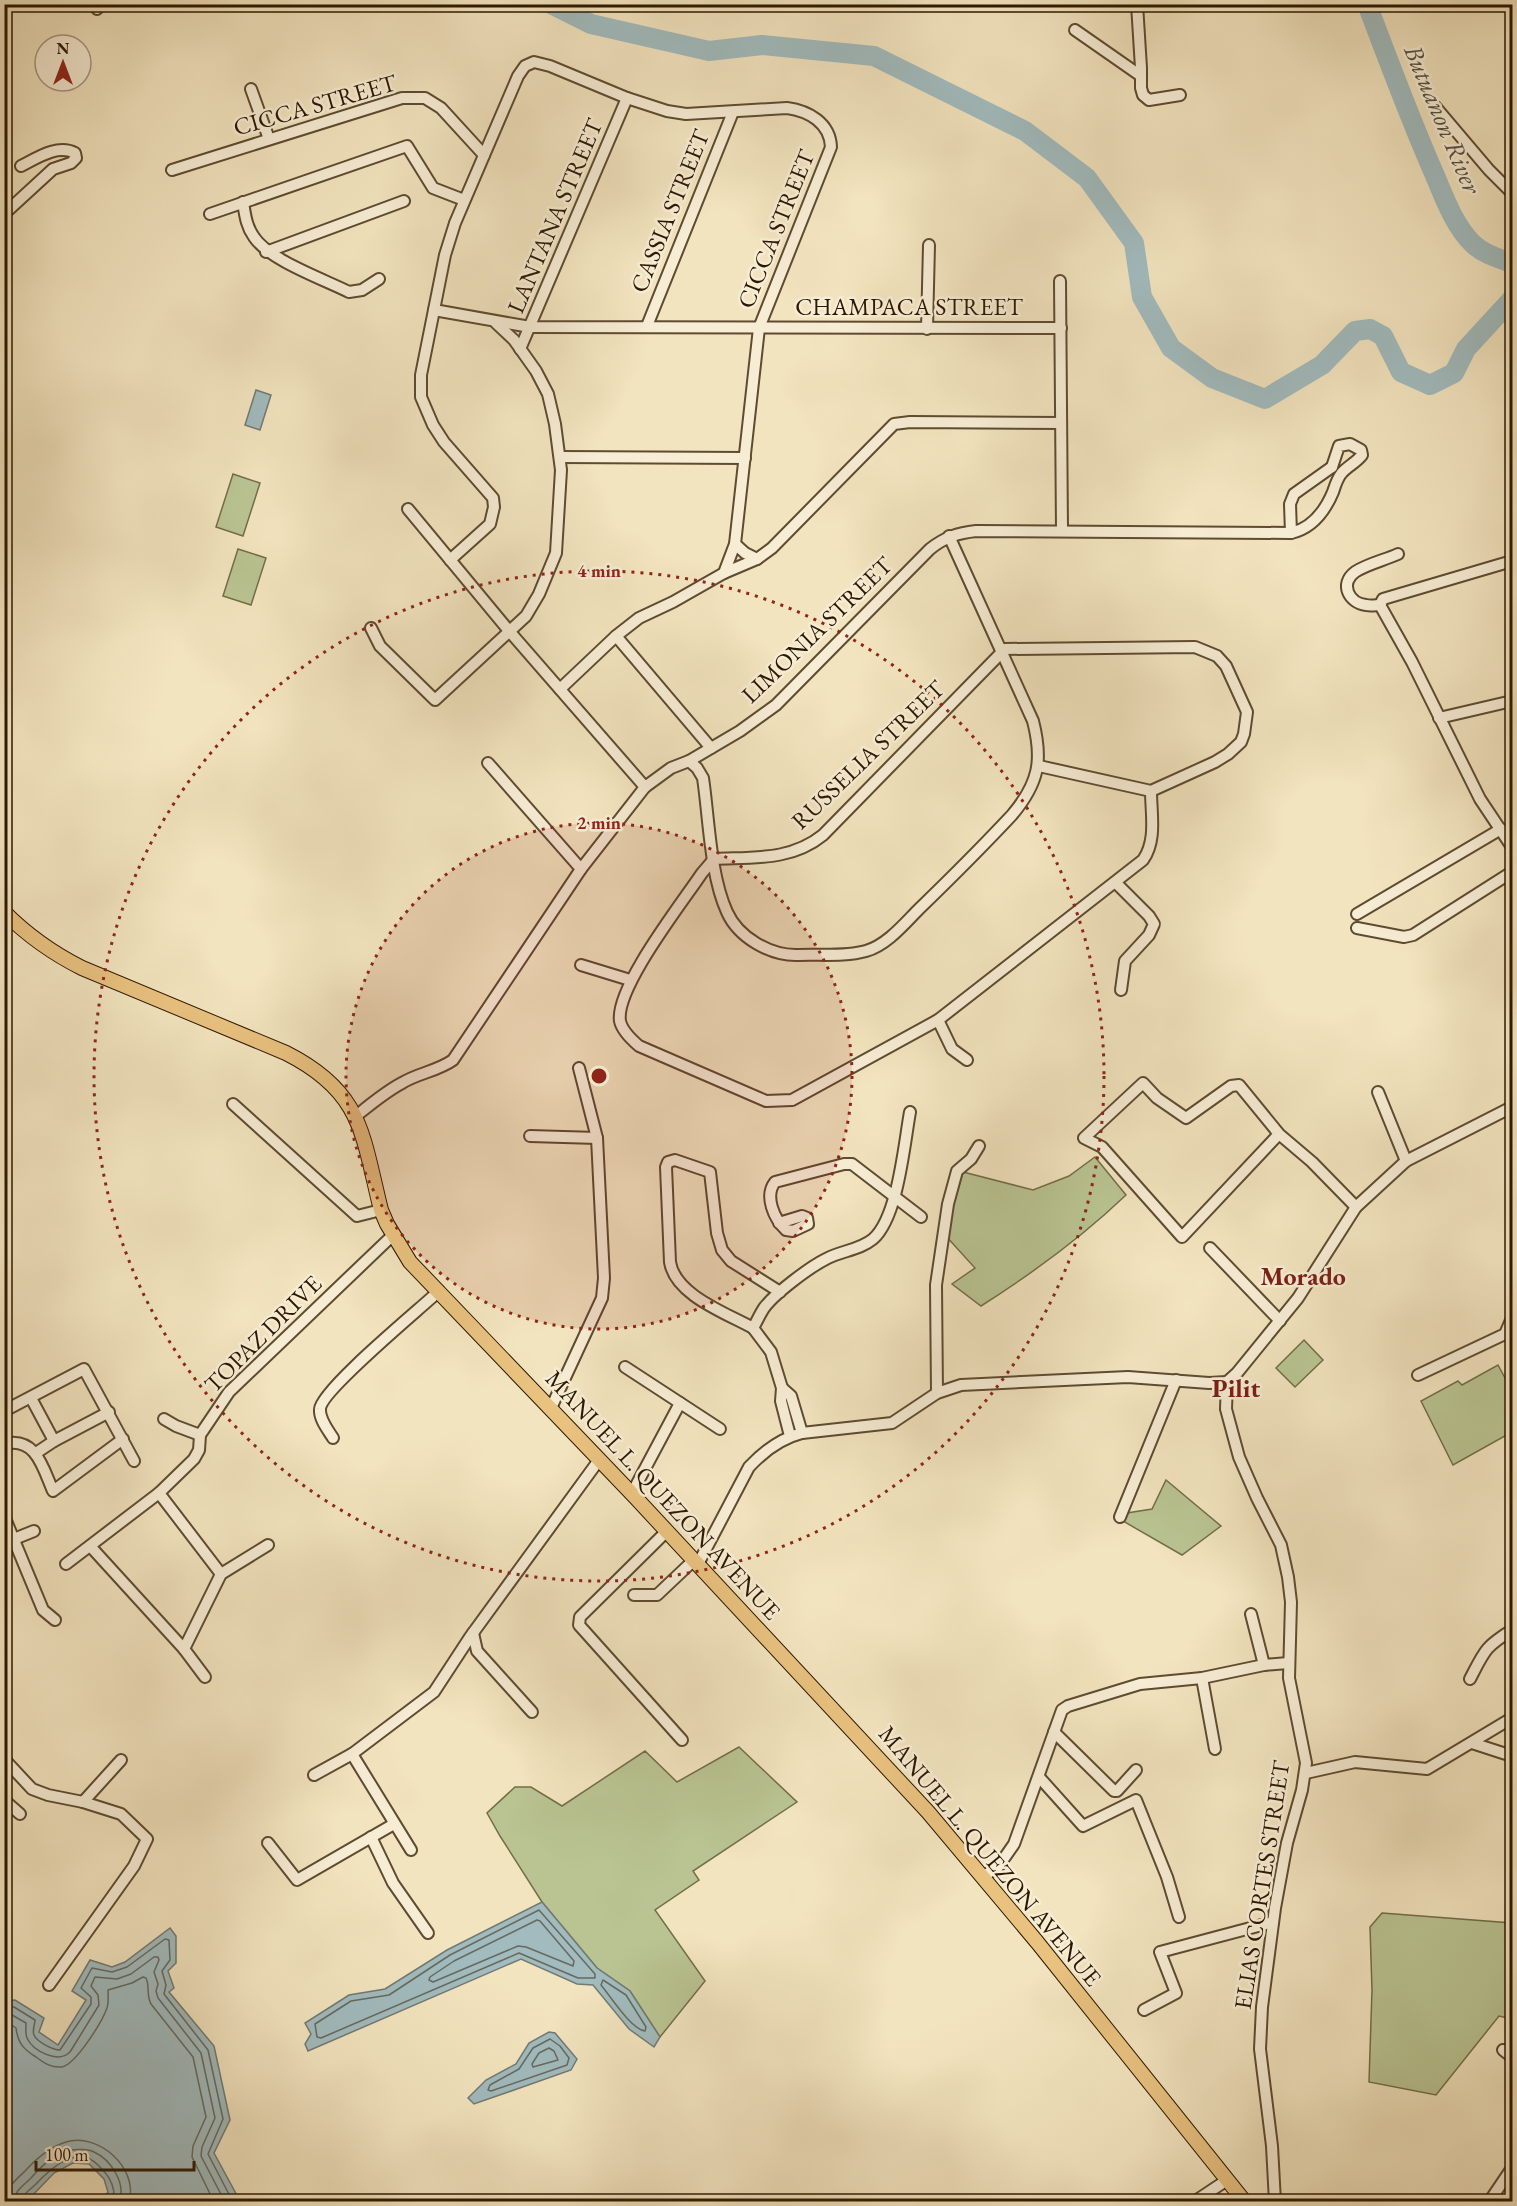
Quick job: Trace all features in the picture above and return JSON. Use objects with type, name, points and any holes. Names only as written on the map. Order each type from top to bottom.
[{"type":"main road","name":"MANUEL L. QUEZON AVENUE","points":[[4,912],[24,932],[53,953],[82,968],[306,1063],[332,1082],[347,1100],[356,1116],[381,1210],[410,1262],[632,1493],[907,1788],[1058,1968],[1245,2202]]},
{"type":"street","points":[[1137,4],[1143,95],[1149,100],[1180,94]]},
{"type":"street","points":[[1075,30],[1141,76]]},
{"type":"street","name":"CICCA STREET","points":[[450,560],[490,524],[494,498],[444,442],[433,425],[421,397],[421,375],[445,255],[464,200],[518,76],[525,66],[534,62],[667,111],[686,114],[787,108],[799,110],[823,123],[831,135],[831,147],[759,328],[735,544],[724,573]]},
{"type":"street","points":[[252,89],[269,139]]},
{"type":"street","name":"CICCA STREET","points":[[172,170],[402,98],[425,98],[441,108],[484,155]]},
{"type":"street","name":"LANTANA STREET","points":[[520,349],[627,98]]},
{"type":"street","points":[[1433,104],[1489,171],[1512,194]]},
{"type":"street","name":"CASSIA STREET","points":[[646,326],[733,112]]},
{"type":"street","points":[[210,214],[407,146],[434,189],[464,200]]},
{"type":"street","points":[[4,214],[53,170],[71,163],[76,158],[75,153],[65,149],[46,153],[21,166]]},
{"type":"street","points":[[266,252],[404,201]]},
{"type":"street","points":[[243,202],[246,221],[254,237],[266,252],[349,292],[362,290],[379,279]]},
{"type":"street","points":[[927,329],[929,245]]},
{"type":"street","points":[[1060,281],[1062,530]]},
{"type":"street","name":"CHAMPACA STREET","points":[[434,310],[496,323],[530,327],[1061,328]]},
{"type":"street","points":[[371,628],[380,646],[435,700],[526,616],[539,594],[556,553],[560,457],[548,394],[536,371],[520,349],[496,323]]},
{"type":"street","points":[[560,689],[616,636],[647,613],[673,602],[724,573],[757,559],[772,548],[894,424],[910,422],[1061,423]]},
{"type":"street","points":[[560,457],[745,458]]},
{"type":"street","name":"LIMONIA STREET","points":[[356,1116],[402,1083],[422,1073],[447,1065],[453,1060],[582,869],[645,787],[671,768],[688,761],[754,722],[776,705],[930,549],[949,536],[976,531],[1062,530],[1291,533],[1304,530],[1317,519],[1329,501],[1336,470],[1294,494],[1290,504],[1291,533]]},
{"type":"street","points":[[408,509],[510,632],[645,787]]},
{"type":"street","points":[[688,761],[703,777],[722,901],[736,926],[758,945],[773,952],[789,955],[866,951],[891,936],[1026,799],[1039,766],[1033,721],[949,536]]},
{"type":"street","points":[[735,544],[745,553],[757,559]]},
{"type":"street","points":[[1380,605],[1364,605],[1349,596],[1346,588],[1348,580],[1354,573],[1398,554]]},
{"type":"street","points":[[1380,605],[1383,599],[1512,561]]},
{"type":"street","points":[[1380,605],[1412,662],[1480,799],[1512,847]]},
{"type":"street","points":[[616,636],[711,748]]},
{"type":"street","points":[[1001,653],[1009,648],[1196,647],[1217,656],[1226,666],[1247,712],[1247,724],[1241,742],[1228,754],[1150,791],[1039,766]]},
{"type":"street","name":"RUSSELIA STREET","points":[[714,859],[786,855],[811,845],[1001,653]]},
{"type":"street","points":[[1439,718],[1512,701]]},
{"type":"street","points":[[488,763],[582,869]]},
{"type":"street","points":[[714,859],[702,873],[630,980],[620,1006],[620,1023],[629,1037],[639,1046],[766,1101],[792,1100],[938,1020],[1143,860],[1150,850],[1152,838],[1150,791]]},
{"type":"street","points":[[1357,914],[1501,829]]},
{"type":"street","points":[[1357,928],[1404,937],[1413,935],[1424,931],[1512,873]]},
{"type":"street","points":[[1116,883],[1154,924],[1149,935],[1125,961],[1121,990]]},
{"type":"street","points":[[581,965],[630,980]]},
{"type":"street","points":[[938,1020],[952,1049],[967,1060]]},
{"type":"street","points":[[551,1408],[602,1298],[604,1278],[597,1138],[579,1068]]},
{"type":"street","points":[[1279,1134],[1182,1237],[1102,1147],[1084,1138],[1143,1083],[1157,1098],[1186,1118],[1231,1086],[1239,1085],[1279,1134],[1312,1162],[1356,1207]]},
{"type":"street","points":[[1378,1092],[1406,1161]]},
{"type":"street","points":[[233,1104],[357,1216],[381,1210]]},
{"type":"street","points":[[634,1595],[657,1595],[696,1562],[749,1467],[759,1457],[790,1436],[892,1423],[938,1393],[962,1385],[1128,1377],[1209,1383],[1227,1382],[1237,1373],[1298,1298],[1356,1207],[1406,1161],[1512,1107]]},
{"type":"street","points":[[753,1328],[763,1309],[780,1292],[826,1259],[873,1239],[887,1219],[895,1198],[910,1112]]},
{"type":"street","points":[[530,1136],[597,1138]]},
{"type":"street","points":[[938,1393],[936,1285],[948,1204],[957,1171],[971,1159],[979,1146]]},
{"type":"street","points":[[780,1292],[731,1260],[722,1250],[717,1233],[711,1174],[708,1171],[671,1160],[666,1167],[670,1262],[674,1276],[688,1292],[753,1328],[771,1352],[782,1388],[781,1401],[790,1436]]},
{"type":"street","points":[[779,1223],[774,1215],[770,1193],[775,1182],[844,1164],[852,1164],[921,1217]]},
{"type":"street","name":"TOPAZ DRIVE","points":[[66,1564],[159,1493],[194,1459],[199,1449],[200,1435],[229,1392],[393,1235]]},
{"type":"street","points":[[1210,1248],[1280,1321]]},
{"type":"street","points":[[333,1438],[319,1411],[323,1400],[355,1367],[439,1292]]},
{"type":"street","points":[[1418,1375],[1505,1334],[1512,1318]]},
{"type":"street","points":[[625,1367],[720,1429]]},
{"type":"street","points":[[4,1412],[84,1369],[134,1461]]},
{"type":"street","points":[[1120,1517],[1176,1380]]},
{"type":"street","name":"ELIAS CORTES STREET","points":[[1227,1382],[1226,1409],[1239,1457],[1281,1545],[1288,1577],[1291,1602],[1288,1663],[1292,1698],[1306,1763],[1306,1773],[1287,1843],[1273,1922],[1266,1966],[1260,2049],[1272,2146],[1275,2202]]},
{"type":"street","points":[[782,1388],[791,1396],[802,1433]]},
{"type":"street","points":[[31,1398],[54,1441]]},
{"type":"street","points":[[632,1493],[680,1403]]},
{"type":"street","points":[[36,1453],[109,1412]]},
{"type":"street","points":[[165,1419],[200,1435]]},
{"type":"street","points":[[4,1444],[14,1442],[26,1444],[36,1453],[53,1491],[123,1439]]},
{"type":"street","points":[[314,1775],[352,1754],[434,1692],[473,1633],[600,1460]]},
{"type":"street","points":[[159,1493],[221,1574]]},
{"type":"street","points":[[4,1516],[9,1541],[43,1610],[55,1620]]},
{"type":"street","points":[[9,1541],[34,1531]]},
{"type":"street","points":[[667,1531],[580,1617],[579,1625],[682,1740]]},
{"type":"street","points":[[184,1649],[221,1574],[268,1545]]},
{"type":"street","points":[[91,1547],[184,1649],[205,1677]]},
{"type":"street","points":[[1251,1614],[1264,1665]]},
{"type":"street","points":[[1470,1679],[1485,1650],[1512,1630]]},
{"type":"street","points":[[473,1633],[477,1651],[532,1712]]},
{"type":"street","points":[[982,1877],[998,1867],[1008,1854],[1039,1777],[1062,1710],[1068,1706],[1140,1684],[1202,1678],[1264,1665],[1288,1663]]},
{"type":"street","points":[[1202,1678],[1215,1749]]},
{"type":"street","points":[[1306,1773],[1355,1762],[1426,1769],[1512,1718]]},
{"type":"street","points":[[1054,1732],[1115,1792],[1136,1770]]},
{"type":"street","points":[[1472,1743],[1512,1756]]},
{"type":"street","points":[[352,1754],[411,1850]]},
{"type":"street","points":[[4,1760],[32,1789],[121,1814],[147,1839],[134,1866],[49,1985]]},
{"type":"street","points":[[83,1802],[121,1760]]},
{"type":"street","points":[[1039,1777],[1083,1826],[1136,1800],[1167,1878],[1179,1917]]},
{"type":"street","points":[[4,1800],[20,1814]]},
{"type":"street","points":[[268,1843],[297,1880],[394,1824]]},
{"type":"street","points":[[371,1837],[393,1883],[428,1933]]},
{"type":"street","points":[[1144,2010],[1176,1993],[1160,1952],[1273,1922]]},
{"type":"street","points":[[1503,2050],[1512,2057]]},
{"type":"street","points":[[1489,2202],[1512,2168]]},
{"type":"street","points":[[1194,2202],[1227,2180]]},
{"type":"green space","points":[[233,474],[260,483],[243,536],[216,527]]},
{"type":"green space","points":[[238,549],[266,558],[251,605],[223,596]]},
{"type":"green space","points":[[1095,1157],[1126,1195],[1109,1211],[1056,1254],[981,1306],[952,1284],[975,1268],[945,1235],[963,1172],[1033,1190],[1069,1176]]},
{"type":"green space","points":[[1304,1340],[1323,1360],[1295,1387],[1276,1368]]},
{"type":"green space","points":[[1498,1365],[1512,1391],[1512,1432],[1453,1465],[1421,1401],[1458,1381],[1462,1385]]},
{"type":"green space","points":[[1166,1480],[1221,1526],[1182,1555],[1123,1521],[1127,1513],[1152,1509]]},
{"type":"green space","points":[[739,1747],[797,1802],[693,1871],[699,1880],[655,1910],[705,1981],[660,2037],[630,1991],[597,1968],[542,1902],[487,1813],[515,1787],[531,1787],[562,1806],[645,1751],[677,1782]]},
{"type":"green space","points":[[1382,1913],[1512,1923],[1512,2019],[1499,2016],[1436,2095],[1369,2082],[1372,1990],[1370,1927]]},
{"type":"water","points":[[256,390],[271,395],[260,430],[245,425]]},
{"type":"water","points":[[542,1902],[597,1968],[630,1991],[660,2037],[654,2047],[629,2029],[593,1985],[577,1984],[521,1959],[308,2051],[305,2044],[311,2034],[305,2023],[349,1995],[385,1989],[447,1950]]},
{"type":"water","points":[[170,1928],[176,1936],[176,1963],[168,1971],[174,1988],[169,1992],[214,2046],[230,2120],[214,2153],[240,2201],[101,2201],[108,2192],[104,2179],[89,2164],[73,2163],[54,2173],[27,2201],[5,2201],[5,2001],[15,2000],[44,2018],[39,2032],[58,2045],[86,2000],[72,1991],[90,1960],[112,1967],[125,1962]]},
{"type":"water","points":[[549,2032],[555,2033],[577,2059],[571,2070],[474,2104],[468,2098],[486,2080],[516,2064],[529,2043]]},
{"type":"waterway","points":[[551,4],[591,24],[709,51],[762,45],[874,56],[1025,131],[1087,178],[1134,243],[1142,297],[1171,348],[1212,378],[1265,399],[1322,365],[1355,331],[1370,329],[1383,336],[1401,372],[1430,385],[1454,373],[1466,349],[1512,299]]},
{"type":"waterway","name":"Butuanon River","points":[[1367,4],[1416,130],[1454,218],[1476,247],[1512,263]]},
{"type":"district","name":"Morado","points":[[1303,1276]]},
{"type":"district","name":"Pilit","points":[[1236,1388]]}]
